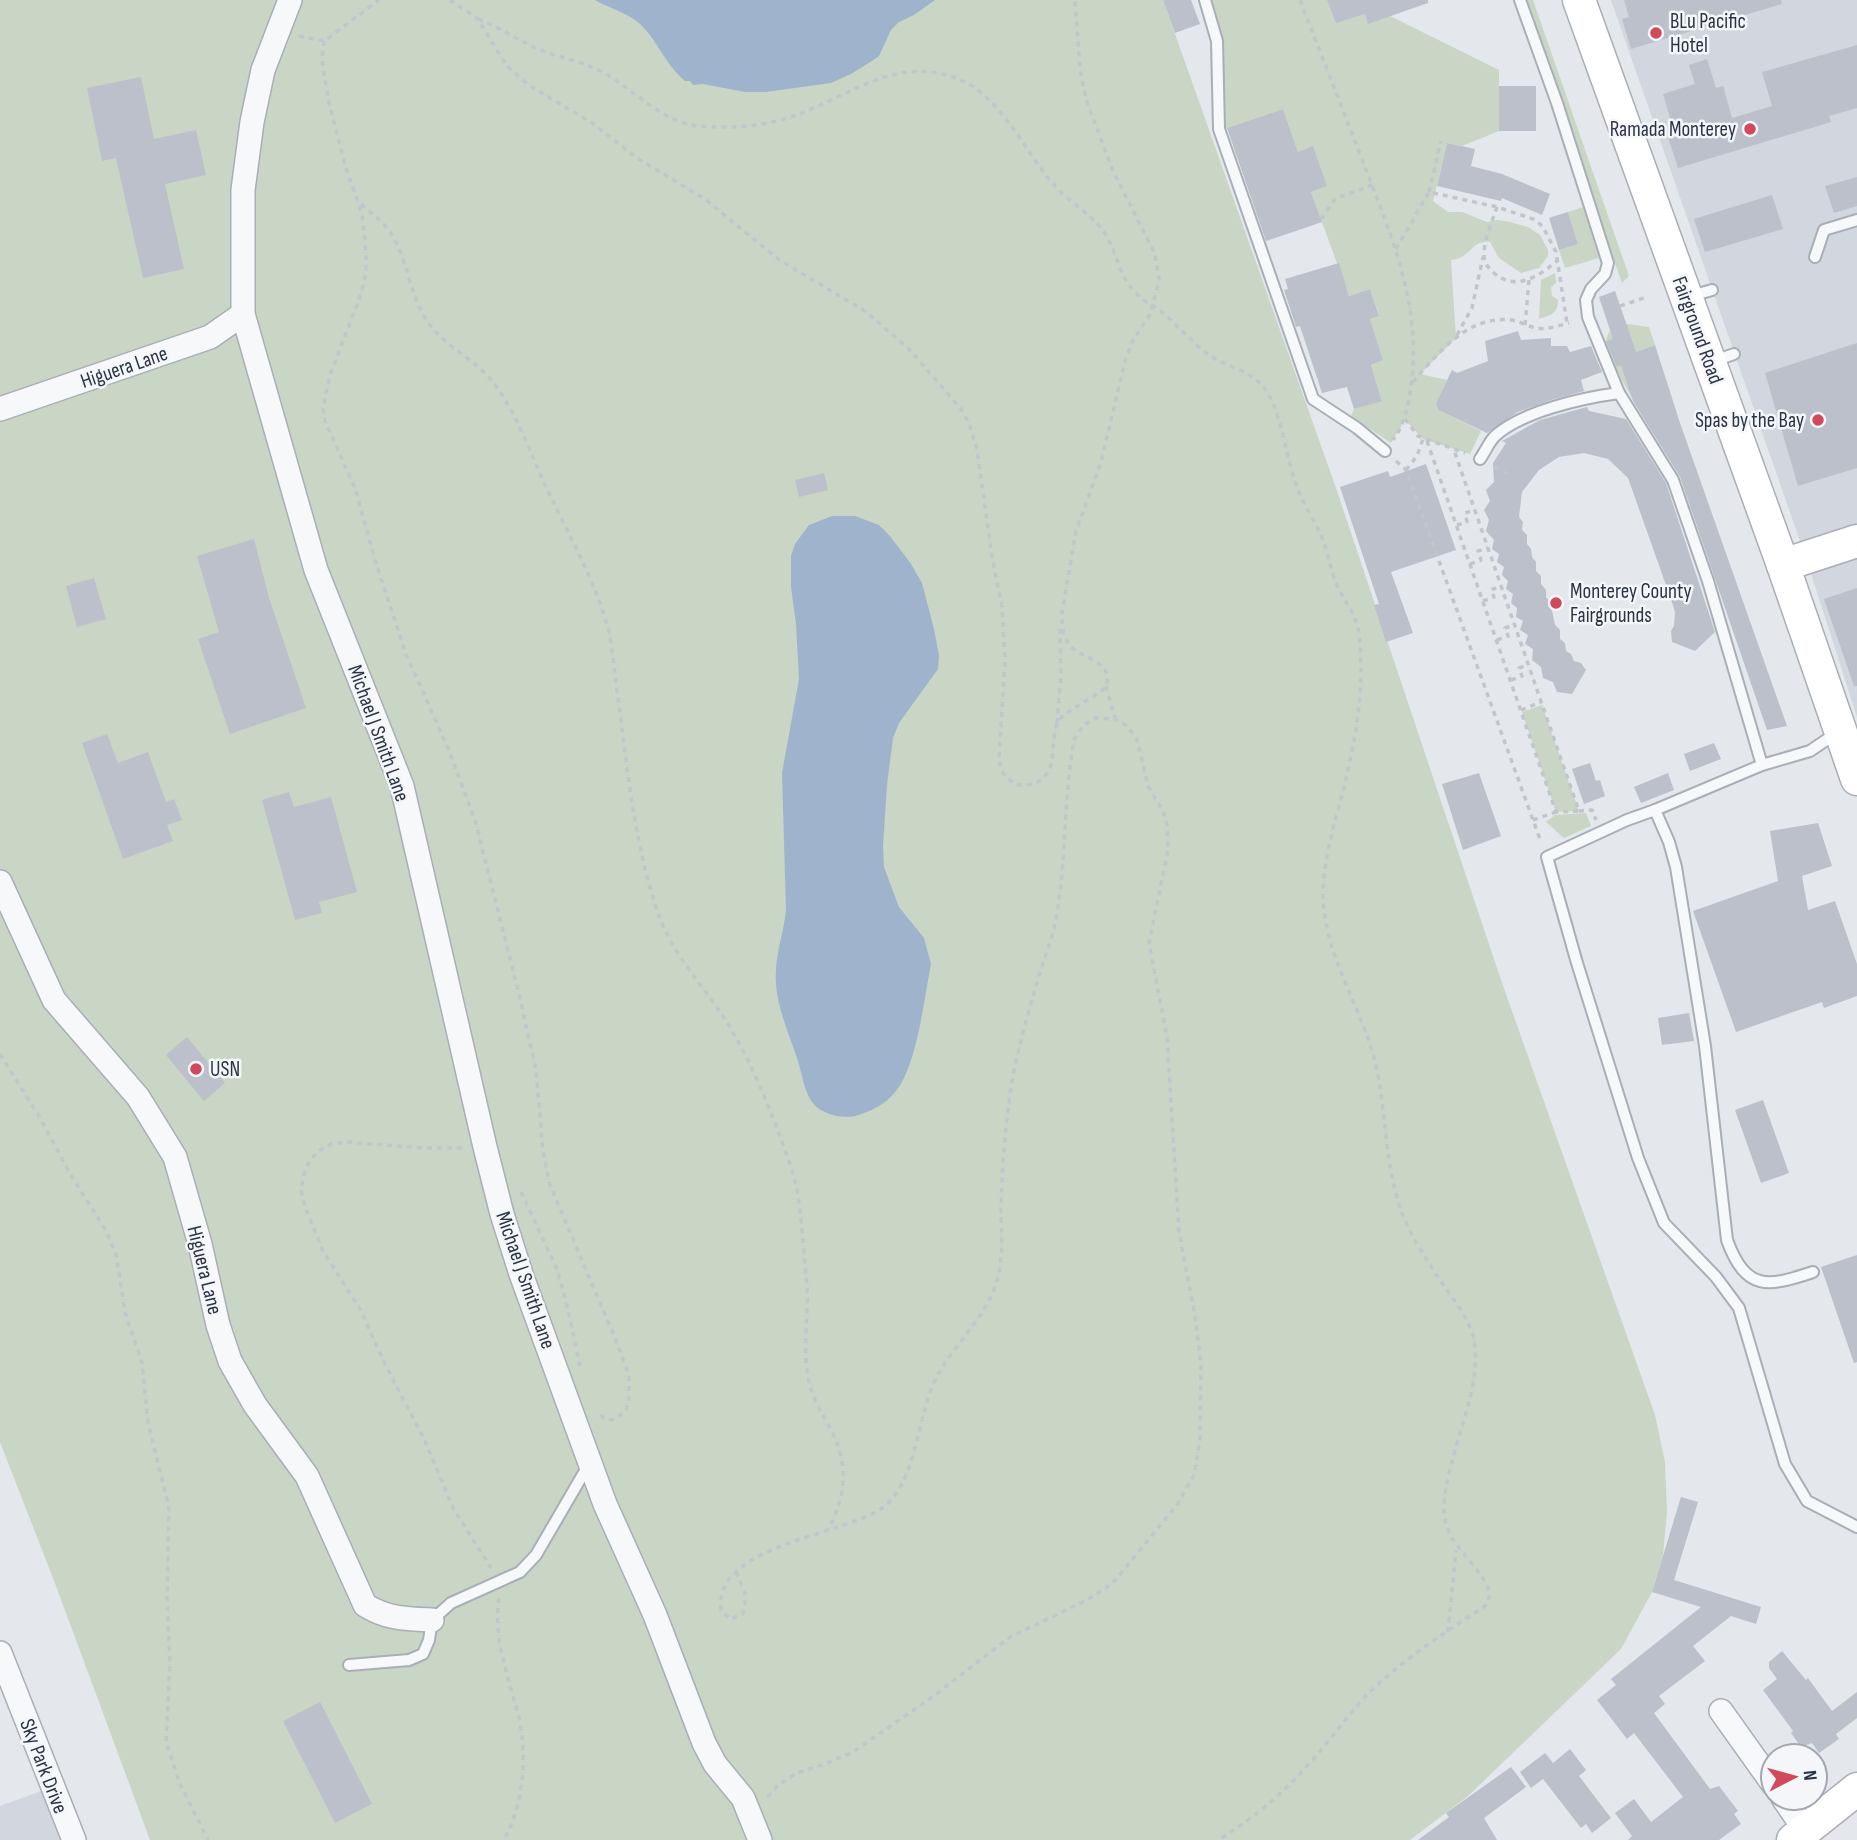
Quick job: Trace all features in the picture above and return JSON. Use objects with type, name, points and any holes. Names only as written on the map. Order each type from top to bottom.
[{"type":"street","name":"Michael J Smith Lane","points":[[290,0],[263,69],[252,122],[243,190],[243,314],[316,570],[401,786],[485,1147],[521,1274],[605,1504],[655,1615],[704,1743],[715,1764],[743,1798],[756,1830]]},
{"type":"street","name":"Fairground Road","points":[[1579,0],[1699,294],[1722,358],[1783,565],[1857,779]]},
{"type":"street","name":"Higuera Lane","points":[[0,409],[210,337],[243,314]]},
{"type":"street","points":[[1783,565],[1857,541]]},
{"type":"street","name":"Higuera Lane","points":[[0,882],[54,1000],[138,1097],[175,1157],[200,1244],[218,1325],[230,1361],[255,1405],[307,1476],[365,1605],[379,1614],[393,1618],[432,1620]]},
{"type":"street","name":"Sky Park Drive","points":[[0,1653],[74,1840]]},
{"type":"street","points":[[1721,1712],[1759,1765]]},
{"type":"street","points":[[1789,1812],[1799,1835],[1857,1789]]},
{"type":"lane","points":[[1205,0],[1216,41],[1219,129],[1313,400],[1357,428],[1385,451]]},
{"type":"lane","points":[[1520,0],[1557,103],[1608,263],[1605,274],[1591,289],[1586,300],[1588,317],[1619,393],[1674,480],[1708,581],[1762,765]]},
{"type":"lane","points":[[1815,257],[1824,230],[1857,220]]},
{"type":"lane","points":[[1475,457],[1494,437],[1560,404],[1619,393]]},
{"type":"lane","points":[[1840,731],[1810,751],[1762,765],[1627,820],[1547,857],[1634,1146],[1664,1223],[1716,1277],[1739,1308],[1785,1464],[1807,1501],[1857,1527]]},
{"type":"lane","points":[[1655,810],[1676,867],[1704,1046],[1727,1240],[1741,1270],[1754,1279],[1769,1283],[1783,1282],[1814,1272]]},
{"type":"lane","points":[[349,1665],[409,1660],[422,1654],[429,1640],[432,1620],[451,1603],[520,1572],[536,1555],[590,1463]]},
{"type":"path","points":[[379,0],[324,41],[322,46],[324,78],[334,130],[359,203],[366,272],[362,294],[330,375],[323,408],[325,421],[355,488],[375,560],[407,654],[448,748],[475,820],[536,1070],[543,1152],[550,1185],[629,1376],[629,1402],[619,1418],[604,1418],[591,1403]]},
{"type":"path","points":[[450,0],[478,19],[505,29],[537,49],[599,70],[622,83],[664,114],[688,125],[703,127],[757,124],[791,117],[893,73],[916,71],[956,78],[974,87],[993,104],[1055,187],[1105,234],[1127,282],[1139,297],[1208,354],[1251,376],[1267,392],[1298,490],[1322,539],[1337,584],[1359,627],[1359,713],[1355,741],[1327,855],[1325,922],[1375,1062],[1396,1197],[1412,1235],[1461,1311],[1473,1336],[1473,1381],[1455,1450],[1444,1508],[1446,1527],[1457,1548],[1487,1584],[1490,1595],[1485,1606],[1370,1692],[1280,1794],[1249,1820],[1218,1840]]},
{"type":"path","points":[[478,19],[506,65],[527,85],[592,122],[637,158],[705,199],[778,260],[865,311],[909,349],[952,397],[968,421],[975,442],[1002,607],[1005,660],[999,759],[1004,776],[1018,785],[1028,785],[1046,775],[1052,765],[1061,675],[1060,625],[1076,530],[1101,461],[1125,361],[1133,340],[1148,319],[1159,280],[1158,263],[1124,196],[1093,121],[1082,84],[1074,0]]},
{"type":"path","points":[[1300,0],[1396,249],[1408,297],[1411,321],[1411,383],[1405,419],[1385,451],[1406,470],[1547,857]]},
{"type":"path","points":[[1396,249],[1429,192],[1441,141]]},
{"type":"path","points":[[1321,219],[1335,200],[1372,185]]},
{"type":"path","points":[[1429,192],[1497,207],[1536,220],[1556,252],[1567,323],[1545,329],[1511,320],[1486,323],[1456,338]]},
{"type":"path","points":[[359,203],[380,219],[390,231],[401,254],[415,299],[430,326],[441,338],[480,368],[511,409],[600,604],[613,655],[642,854],[658,914],[671,941],[735,1037],[773,1119],[796,1182],[807,1280],[807,1370],[812,1392],[837,1443],[844,1464],[842,1496],[827,1532]]},
{"type":"path","points":[[1411,383],[1456,338],[1472,308],[1497,207]]},
{"type":"path","points":[[1484,255],[1485,264],[1499,277],[1508,281],[1529,280],[1557,261]]},
{"type":"path","points":[[1525,325],[1529,280]]},
{"type":"path","points":[[1620,306],[1644,298]]},
{"type":"path","points":[[1405,419],[1418,436],[1425,440],[1475,457]]},
{"type":"path","points":[[1406,470],[1425,440]]},
{"type":"path","points":[[1425,440],[1556,812]]},
{"type":"path","points":[[1454,450],[1580,811],[1556,812],[1533,820]]},
{"type":"path","points":[[1457,526],[1468,522],[1465,513],[1474,510]]},
{"type":"path","points":[[1470,564],[1481,560],[1478,551],[1488,548]]},
{"type":"path","points":[[1483,601],[1494,597],[1491,590],[1501,586]]},
{"type":"path","points":[[1062,613],[1062,626],[1070,646],[1099,662],[1106,676],[1115,719]]},
{"type":"path","points":[[1497,640],[1508,636],[1504,628],[1514,625]]},
{"type":"path","points":[[1511,680],[1522,676],[1519,668],[1528,664]]},
{"type":"path","points":[[1054,737],[1060,719],[1106,686]]},
{"type":"path","points":[[1521,709],[1541,702]]},
{"type":"path","points":[[736,1572],[745,1593],[745,1608],[738,1617],[730,1619],[721,1610],[721,1597],[736,1572],[752,1559],[827,1532],[887,1504],[908,1471],[926,1405],[936,1380],[981,1314],[997,1280],[1002,1253],[1002,1181],[1009,1104],[1019,1048],[1056,919],[1074,740],[1083,725],[1090,720],[1102,717],[1115,719],[1127,726],[1137,739],[1148,786],[1163,811],[1168,836],[1166,868],[1149,943],[1167,1037],[1179,1232],[1201,1364],[1200,1440],[1194,1475],[1177,1505],[1112,1584],[1087,1600],[1003,1641],[938,1693],[853,1752],[788,1778],[770,1795],[756,1830]]},
{"type":"path","points":[[0,1054],[105,1229],[116,1254],[125,1312],[142,1363],[149,1423],[169,1508],[167,1598],[170,1663],[166,1742],[180,1784],[208,1840]]},
{"type":"path","points":[[485,1147],[423,1148],[331,1143],[310,1160],[301,1191],[323,1251],[360,1309],[425,1441],[453,1508],[499,1582],[499,1645],[519,1717],[523,1756],[517,1809],[504,1840]]},
{"type":"path","points":[[519,1188],[556,1267],[582,1375]]},
{"type":"path","points":[[1448,1632],[1457,1548]]},
{"type":"shaded area","points":[[1611,0],[1857,0],[1857,717],[1806,558]]},
{"type":"shaded area","points":[[44,1790],[64,1840],[0,1840],[0,1806]]},
{"type":"green space","points":[[0,0],[1163,0],[1336,488],[1501,980],[1655,1415],[1665,1462],[1667,1512],[1663,1555],[1652,1592],[1621,1649],[1468,1796],[1410,1840],[150,1840],[0,1442]]},
{"type":"green space","points":[[1205,0],[1327,0],[1365,14],[1368,23],[1390,16],[1499,70],[1499,131],[1462,146],[1447,143],[1433,201],[1448,212],[1462,212],[1487,222],[1497,220],[1528,227],[1540,235],[1548,250],[1548,256],[1539,268],[1521,273],[1499,258],[1490,242],[1483,242],[1458,259],[1451,260],[1456,338],[1420,374],[1447,380],[1436,403],[1438,410],[1481,431],[1470,454],[1423,439],[1405,420],[1391,443],[1351,416],[1354,409],[1382,400],[1371,365],[1383,360],[1370,319],[1379,315],[1370,289],[1349,296],[1311,192],[1327,186],[1313,147],[1298,152],[1283,109],[1219,129],[1218,58]]},
{"type":"green space","points":[[1525,0],[1533,0],[1629,276],[1622,283]]},
{"type":"green space","points":[[1583,207],[1599,258],[1565,268],[1559,250],[1578,244],[1568,212]]},
{"type":"green space","points":[[1555,273],[1556,283],[1551,287],[1552,296],[1558,300],[1557,308],[1550,315],[1539,319],[1541,280]]},
{"type":"green space","points":[[1627,324],[1649,327],[1655,345],[1619,358],[1670,427],[1682,425],[1656,433],[1651,431],[1609,357],[1606,340],[1610,330]]},
{"type":"green space","points":[[1542,705],[1579,811],[1556,812],[1522,712]]},
{"type":"green space","points":[[1586,813],[1591,826],[1564,838],[1546,822],[1555,815]]},
{"type":"water","points":[[595,0],[935,0],[899,22],[891,30],[879,56],[851,74],[831,83],[766,92],[745,92],[703,84],[693,85],[690,81],[685,81],[640,24]]},
{"type":"water","points":[[832,516],[855,516],[879,525],[890,536],[922,583],[939,656],[938,669],[899,723],[893,738],[883,846],[884,867],[899,907],[924,938],[931,964],[920,1023],[909,1066],[895,1092],[878,1107],[849,1117],[826,1112],[809,1098],[782,1014],[776,975],[786,911],[782,773],[799,679],[791,556],[795,544],[809,525]]},
{"type":"building","points":[[1163,0],[1191,0],[1200,24],[1175,33]]},
{"type":"building","points":[[1327,0],[1428,0],[1428,3],[1368,24],[1365,14],[1336,23]]},
{"type":"building","name":"BLu Pacific Hotel","points":[[1624,0],[1781,0],[1782,4],[1631,49],[1622,19],[1629,17]]},
{"type":"building","points":[[1857,45],[1857,108],[1829,116],[1831,122],[1678,168],[1668,137],[1675,135],[1663,94],[1695,84],[1689,65],[1707,59],[1716,88],[1723,86],[1732,118],[1772,106],[1762,72]]},
{"type":"building","points":[[141,77],[154,139],[196,130],[206,175],[165,184],[184,269],[143,278],[116,158],[102,161],[87,88]]},
{"type":"building","points":[[1499,86],[1536,86],[1536,131],[1499,131]]},
{"type":"building","points":[[1283,109],[1298,152],[1313,146],[1327,186],[1311,192],[1322,222],[1266,241],[1227,128]]},
{"type":"building","points":[[1447,143],[1475,149],[1471,166],[1502,174],[1550,194],[1542,215],[1502,198],[1501,201],[1437,186]]},
{"type":"building","points":[[1857,177],[1857,206],[1834,213],[1825,186]]},
{"type":"building","name":"Ramada Monterey","points":[[1772,195],[1783,229],[1705,252],[1694,219]]},
{"type":"building","points":[[1568,212],[1578,244],[1559,250],[1549,218]]},
{"type":"building","points":[[1339,263],[1349,296],[1370,289],[1379,316],[1370,319],[1383,360],[1371,365],[1382,401],[1354,409],[1347,387],[1322,393],[1300,326],[1296,327],[1284,290],[1288,289],[1285,279]]},
{"type":"building","points":[[1615,291],[1636,352],[1655,345],[1787,726],[1767,730],[1680,477],[1633,401],[1621,365],[1617,367],[1606,341],[1613,339],[1599,297]]},
{"type":"building","points":[[1518,331],[1521,340],[1551,338],[1551,346],[1567,346],[1570,352],[1591,346],[1602,372],[1581,380],[1584,391],[1518,412],[1487,433],[1438,410],[1436,403],[1452,370],[1457,373],[1488,361],[1485,341]]},
{"type":"building","name":"Spas by the Bay","points":[[1857,343],[1857,468],[1798,486],[1765,373]]},
{"type":"building","points":[[1587,407],[1589,411],[1626,419],[1666,483],[1715,632],[1695,651],[1672,642],[1675,612],[1628,478],[1608,459],[1584,453],[1559,457],[1539,470],[1522,492],[1519,517],[1536,562],[1536,571],[1541,576],[1541,584],[1550,602],[1555,625],[1560,630],[1560,639],[1574,661],[1581,663],[1586,670],[1572,694],[1557,692],[1553,682],[1543,678],[1541,667],[1532,660],[1533,649],[1525,644],[1528,635],[1520,630],[1523,621],[1516,617],[1517,608],[1511,603],[1513,594],[1506,589],[1508,581],[1502,575],[1504,567],[1497,562],[1499,554],[1492,549],[1494,540],[1486,531],[1489,520],[1484,510],[1490,501],[1486,490],[1494,482],[1493,463],[1506,443],[1502,441],[1540,420]]},
{"type":"building","points":[[1426,464],[1456,550],[1391,572],[1413,633],[1386,642],[1374,605],[1379,604],[1340,487],[1388,471],[1390,477]]},
{"type":"building","points":[[824,473],[828,490],[799,497],[795,480]]},
{"type":"building","points":[[254,539],[269,598],[306,708],[230,734],[198,639],[219,632],[197,556]]},
{"type":"building","points":[[94,578],[106,619],[77,627],[66,586]]},
{"type":"building","points":[[1857,588],[1857,686],[1854,686],[1824,599]]},
{"type":"building","points":[[107,734],[118,763],[148,752],[166,802],[174,799],[182,820],[167,825],[173,841],[123,859],[82,743]]},
{"type":"building","points":[[1714,743],[1721,759],[1690,771],[1684,754]]},
{"type":"building","points":[[1590,763],[1605,796],[1584,804],[1572,769]]},
{"type":"building","points":[[1479,773],[1501,836],[1463,850],[1442,784]]},
{"type":"building","points":[[1668,773],[1674,790],[1641,803],[1634,787]]},
{"type":"building","points":[[289,792],[294,807],[331,797],[357,892],[319,902],[322,913],[295,920],[262,800]]},
{"type":"building","points":[[1818,823],[1832,866],[1802,876],[1808,910],[1835,901],[1857,964],[1857,996],[1824,1008],[1822,1002],[1736,1032],[1693,911],[1778,881],[1770,831]]},
{"type":"building","points":[[1689,1013],[1694,1041],[1662,1045],[1658,1018]]},
{"type":"building","name":"USN","points":[[187,1037],[225,1083],[204,1101],[166,1055]]},
{"type":"building","points":[[1763,1100],[1789,1173],[1761,1183],[1735,1110]]},
{"type":"building","points":[[1857,1255],[1857,1362],[1854,1363],[1821,1267]]},
{"type":"building","points":[[1681,1497],[1698,1502],[1674,1580],[1761,1607],[1756,1624],[1731,1616],[1693,1646],[1705,1661],[1659,1696],[1665,1704],[1654,1713],[1710,1789],[1719,1786],[1738,1811],[1734,1814],[1741,1824],[1719,1840],[1628,1840],[1632,1836],[1615,1813],[1634,1799],[1651,1822],[1683,1797],[1634,1733],[1627,1739],[1597,1700],[1616,1685],[1611,1679],[1701,1607],[1652,1592]]},
{"type":"building","points":[[1782,1651],[1806,1680],[1808,1678],[1832,1711],[1857,1692],[1857,1718],[1836,1734],[1839,1739],[1829,1746],[1829,1742],[1797,1742],[1791,1733],[1793,1731],[1763,1690],[1777,1679],[1769,1668],[1769,1662]]},
{"type":"building","points":[[320,1702],[372,1804],[335,1823],[283,1721]]},
{"type":"building","points":[[1570,1749],[1586,1770],[1579,1776],[1611,1818],[1592,1833],[1586,1824],[1581,1828],[1543,1779],[1531,1788],[1520,1772],[1545,1753],[1553,1763]]},
{"type":"building","points":[[1511,1767],[1526,1787],[1484,1818],[1497,1840],[1418,1840],[1449,1817],[1446,1813]]},
{"type":"place","name":"BLu Pacific Hotel","points":[[1656,33]]},
{"type":"place","name":"Ramada Monterey","points":[[1750,129]]},
{"type":"place","name":"Spas by the Bay","points":[[1818,420]]},
{"type":"place","name":"Monterey County Fairgrounds","points":[[1556,603]]},
{"type":"place","name":"USN","points":[[196,1069]]}]
